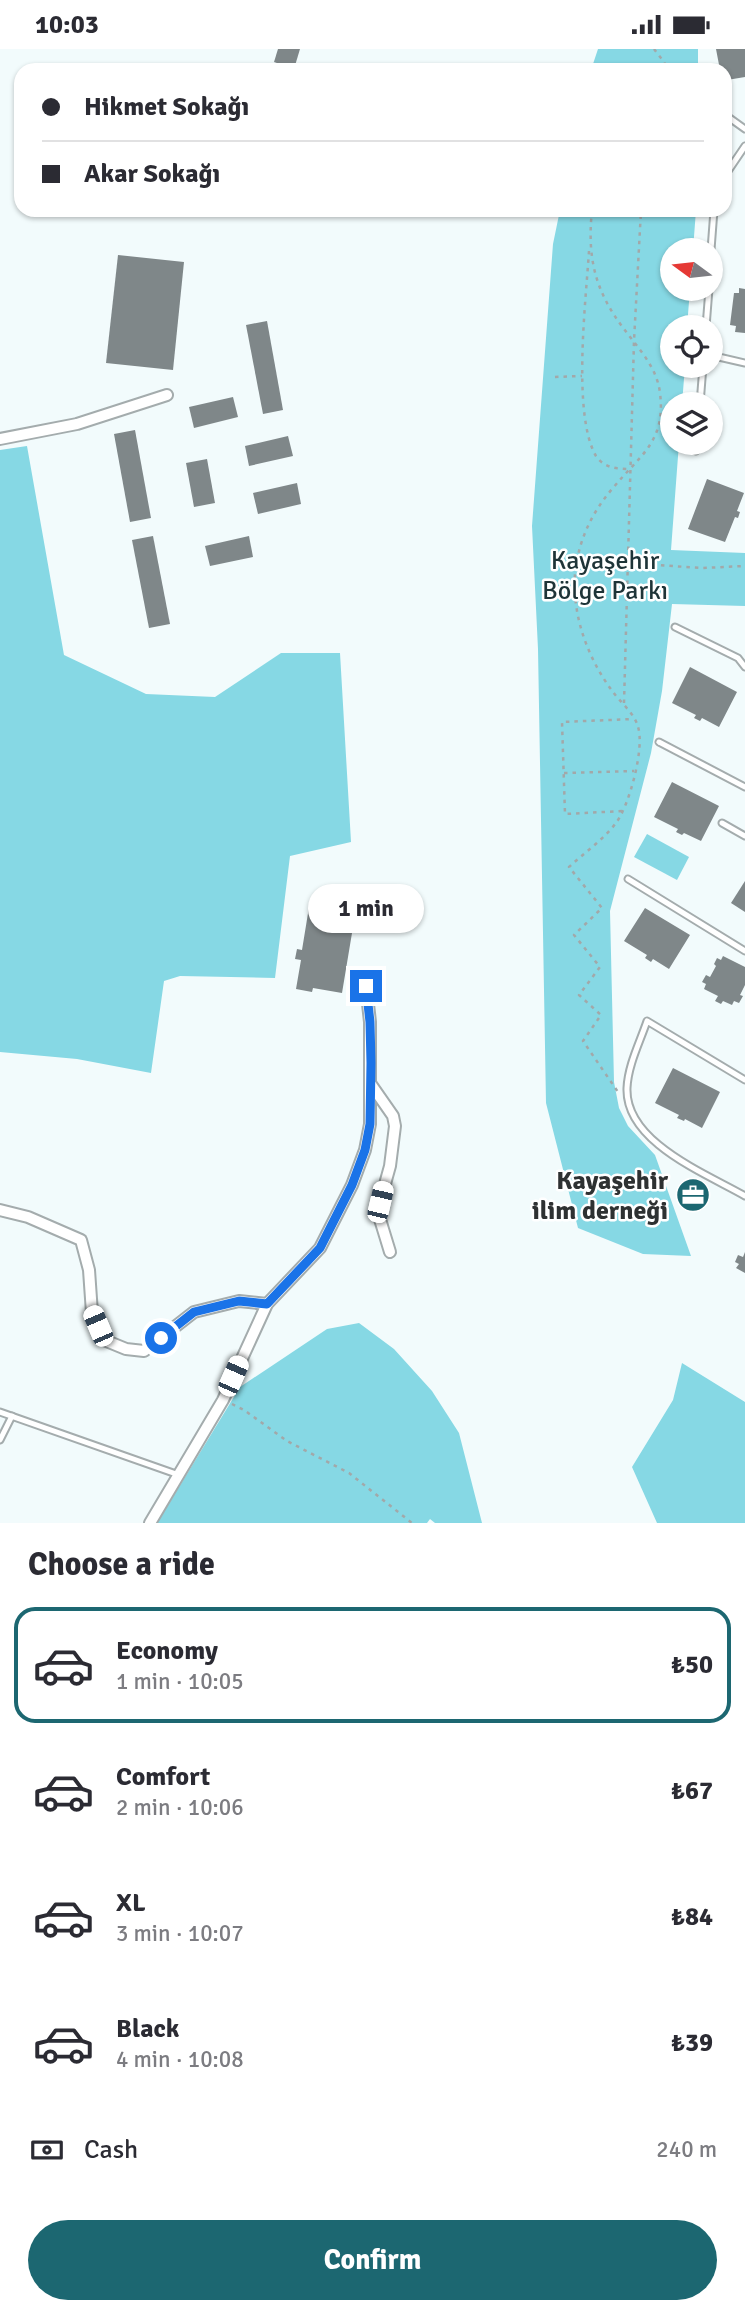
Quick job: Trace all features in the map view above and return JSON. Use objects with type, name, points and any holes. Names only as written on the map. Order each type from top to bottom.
[{"type":"street","points":[[0,439],[76,424],[167,395]]},
{"type":"street","points":[[150,1523],[223,1400],[267,1304],[320,1248],[352,1185],[365,1150],[370,1124],[370,1022],[366,986]]},
{"type":"street","points":[[370,1083],[393,1116],[395,1126],[390,1167],[382,1193],[379,1216],[390,1252]]},
{"type":"street","points":[[0,1210],[28,1217],[81,1240],[89,1270],[92,1313],[104,1340],[125,1349],[144,1351],[194,1312],[239,1301],[267,1304]]},
{"type":"lane","points":[[732,165],[745,146]]},
{"type":"lane","points":[[712,238],[713,217]]},
{"type":"lane","points":[[723,358],[745,363]]},
{"type":"lane","points":[[675,627],[738,658],[745,667]]},
{"type":"lane","points":[[659,742],[745,787]]},
{"type":"lane","points":[[722,823],[745,836]]},
{"type":"lane","points":[[628,879],[745,951]]},
{"type":"lane","points":[[745,1080],[647,1021],[629,1073],[628,1107],[646,1135],[667,1151],[745,1196]]},
{"type":"lane","points":[[0,1412],[179,1475]]},
{"type":"lane","points":[[0,1440],[12,1416]]},
{"type":"path","points":[[591,217],[582,376],[587,422],[596,455],[608,466],[630,469]]},
{"type":"path","points":[[624,705],[640,217]]},
{"type":"path","points":[[589,236],[596,282],[656,377],[661,407],[656,435],[650,446],[607,495],[589,523],[580,545],[575,575],[576,603],[588,650],[602,676],[638,727],[635,771],[622,811],[615,824],[569,867],[602,908],[574,935],[600,967],[579,995],[601,1015],[583,1041],[628,1107]]},
{"type":"path","points":[[555,377],[582,376]]},
{"type":"path","points":[[627,563],[702,568],[745,566]]},
{"type":"path","points":[[622,811],[565,814],[562,722],[634,719]]},
{"type":"path","points":[[564,773],[635,771]]},
{"type":"path","points":[[223,1400],[244,1410],[287,1441],[349,1473],[412,1523]]},
{"type":"green space","points":[[598,49],[698,49],[698,63],[593,63]]},
{"type":"green space","name":"Kayaşehir Bölge Parkı","points":[[559,217],[695,217],[694,238],[660,238],[660,301],[689,301],[688,315],[660,315],[660,378],[684,378],[683,392],[660,392],[660,455],[678,455],[671,550],[745,553],[745,606],[672,604],[662,691],[651,753],[610,911],[614,1082],[619,1108],[628,1126],[655,1155],[691,1256],[643,1254],[578,1228],[546,1103],[538,649],[532,526],[553,244]]},
{"type":"green space","points":[[27,446],[64,655],[146,694],[215,697],[281,653],[340,653],[351,842],[290,856],[275,978],[180,976],[164,981],[151,1073],[77,1059],[0,1052],[0,450]]},
{"type":"green space","points":[[647,834],[689,857],[677,880],[634,857]]},
{"type":"green space","points":[[359,1323],[394,1349],[432,1391],[459,1433],[482,1523],[435,1523],[430,1519],[427,1523],[157,1523],[240,1387],[327,1329]]},
{"type":"green space","points":[[682,1363],[745,1402],[745,1523],[657,1523],[632,1467],[673,1400]]},
{"type":"building","points":[[278,49],[300,49],[296,63],[274,62]]},
{"type":"building","points":[[716,49],[745,49],[745,77],[732,79],[732,63],[719,63]]},
{"type":"building","points":[[118,255],[184,262],[173,370],[106,363]]},
{"type":"building","points":[[739,288],[745,289],[745,333],[735,332],[736,326],[730,325],[734,293],[739,293]]},
{"type":"building","points":[[267,321],[283,410],[263,414],[246,325]]},
{"type":"building","points":[[233,397],[238,417],[194,428],[189,407]]},
{"type":"building","points":[[135,430],[151,518],[130,522],[114,434]]},
{"type":"building","points":[[288,436],[293,456],[249,466],[245,446]]},
{"type":"building","points":[[207,459],[215,503],[194,507],[186,463]]},
{"type":"building","points":[[707,479],[744,493],[737,511],[740,512],[738,518],[735,517],[725,542],[688,529]]},
{"type":"building","points":[[297,483],[301,504],[258,514],[253,493]]},
{"type":"building","points":[[153,536],[170,624],[149,628],[132,540]]},
{"type":"building","points":[[249,536],[253,557],[210,566],[205,546]]},
{"type":"building","points":[[690,667],[737,692],[719,727],[702,718],[700,721],[694,718],[696,715],[672,703]]},
{"type":"building","points":[[672,782],[719,806],[701,841],[676,832],[678,829],[654,817]]},
{"type":"building","points":[[745,881],[745,912],[731,903]]},
{"type":"building","points":[[310,901],[356,909],[342,993],[313,988],[312,992],[296,989],[301,960],[295,959],[297,949],[302,950]]},
{"type":"building","points":[[645,908],[690,935],[669,969],[653,959],[651,962],[645,958],[647,955],[624,941]]},
{"type":"building","points":[[723,956],[745,967],[745,985],[740,995],[743,996],[739,1003],[734,1001],[732,1005],[715,1001],[718,996],[704,989],[706,984],[702,982],[706,975],[710,977],[717,958],[721,960]]},
{"type":"building","points":[[673,1068],[720,1092],[702,1128],[677,1118],[679,1115],[655,1103]]},
{"type":"building","points":[[745,1252],[745,1273],[736,1268],[739,1264],[735,1262],[738,1255],[743,1257]]},
{"type":"place","name":"Kayaşehir ilim derneği","points":[[693,1195]]},
{"type":"route","points":[[161,1338],[194,1312],[239,1301],[267,1304],[320,1248],[352,1185],[365,1150],[370,1124],[370,1022],[366,986]]}]
